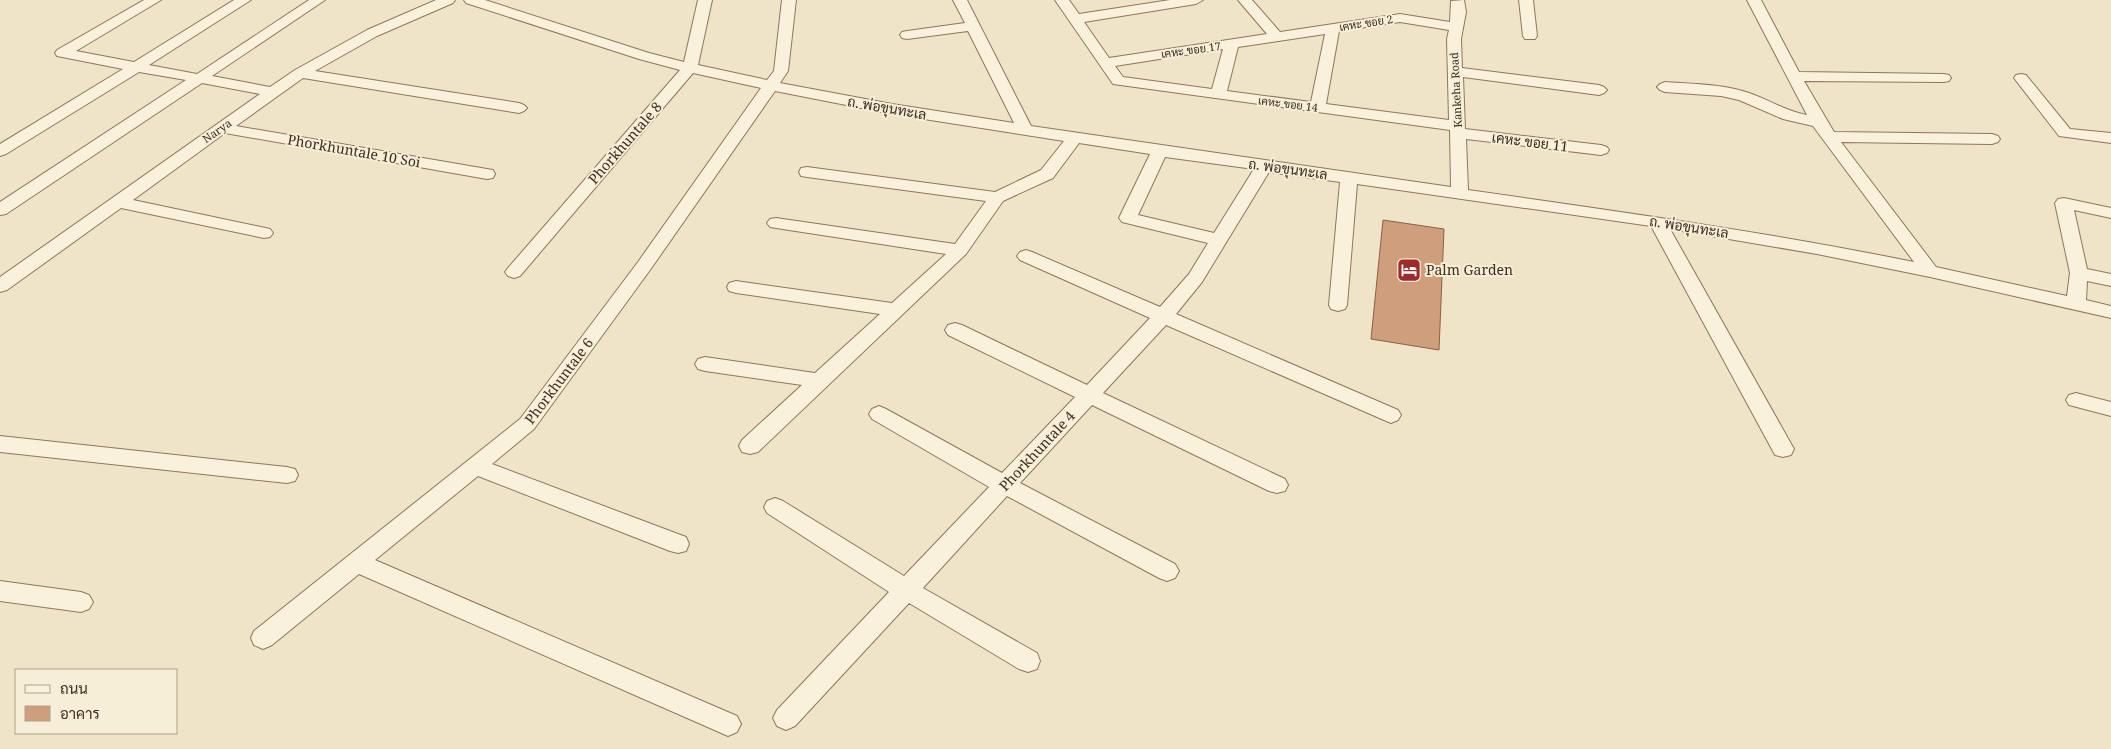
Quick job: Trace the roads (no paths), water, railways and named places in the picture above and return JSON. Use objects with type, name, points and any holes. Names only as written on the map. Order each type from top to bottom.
[{"type":"street","points":[[154,0],[62,53],[272,92]]},
{"type":"street","points":[[0,151],[244,0]]},
{"type":"street","points":[[0,210],[318,0]]},
{"type":"street","name":"Narya","points":[[0,286],[300,73],[372,34],[448,0]]},
{"type":"street","name":"ถ. พ่อขุนทะเล","points":[[471,0],[495,3],[644,56],[690,68],[892,109],[1160,151],[1657,222],[1817,248],[1930,271],[2111,312]]},
{"type":"street","name":"Phorkhuntale 8","points":[[514,272],[690,68],[706,0]]},
{"type":"street","name":"Phorkhuntale 6","points":[[263,638],[528,424],[644,266],[772,86],[781,71],[789,0]]},
{"type":"street","points":[[960,0],[1026,131]]},
{"type":"street","points":[[1062,0],[1106,63]]},
{"type":"street","points":[[1075,18],[1196,0]]},
{"type":"street","points":[[1245,0],[1277,37]]},
{"type":"street","name":"Kankeha Road","points":[[1460,193],[1455,26],[1462,0]]},
{"type":"street","points":[[1526,0],[1530,36]]},
{"type":"street","points":[[1754,0],[1818,122],[1930,271]]},
{"type":"street","name":"เคหะ ขอย 2","points":[[1277,37],[1400,18],[1455,26]]},
{"type":"street","points":[[907,35],[973,26]]},
{"type":"street","points":[[1318,108],[1333,28]]},
{"type":"street","name":"เคหะ ขอย 17","points":[[1106,63],[1277,37]]},
{"type":"street","points":[[1218,95],[1232,44]]},
{"type":"street","name":"เคหะ ขอย 14","points":[[1106,63],[1118,81],[1458,129]]},
{"type":"street","points":[[1455,71],[1599,90]]},
{"type":"street","points":[[300,73],[519,108]]},
{"type":"street","points":[[1794,76],[1944,78]]},
{"type":"street","points":[[2021,78],[2065,132],[2111,138]]},
{"type":"street","points":[[1665,88],[1721,91],[1744,96],[1776,111],[1818,122]]},
{"type":"street","name":"Phorkhuntale 10 Soi","points":[[221,128],[487,174]]},
{"type":"street","name":"เคหะ ขอย 11","points":[[1458,129],[1601,150]]},
{"type":"street","points":[[1829,137],[1992,139]]},
{"type":"street","points":[[750,446],[960,250],[997,197],[1047,174],[1076,138]]},
{"type":"street","points":[[1160,151],[1128,218],[1220,240]]},
{"type":"street","name":"Phorkhuntale 4","points":[[786,718],[1164,315],[1196,278],[1264,166]]},
{"type":"street","points":[[808,172],[997,197]]},
{"type":"street","points":[[1338,306],[1349,178]]},
{"type":"street","points":[[118,202],[264,233]]},
{"type":"street","points":[[2076,304],[2079,273],[2064,203],[2111,213]]},
{"type":"street","points":[[1657,222],[1783,449]]},
{"type":"street","points":[[776,223],[960,250]]},
{"type":"street","points":[[1026,256],[1391,415]]},
{"type":"street","points":[[2079,273],[2111,280]]},
{"type":"street","points":[[736,287],[896,310]]},
{"type":"street","points":[[955,330],[1277,485]]},
{"type":"street","points":[[705,364],[820,381]]},
{"type":"street","points":[[2076,400],[2111,409]]},
{"type":"street","points":[[879,414],[1005,485],[1167,571]]},
{"type":"street","points":[[0,444],[287,475]]},
{"type":"street","points":[[474,466],[678,544]]},
{"type":"street","points":[[775,507],[906,590],[1028,661]]},
{"type":"street","points":[[356,562],[728,724]]},
{"type":"street","points":[[0,591],[81,602]]},
{"type":"place","name":"Palm Garden","points":[[1409,270]]}]
